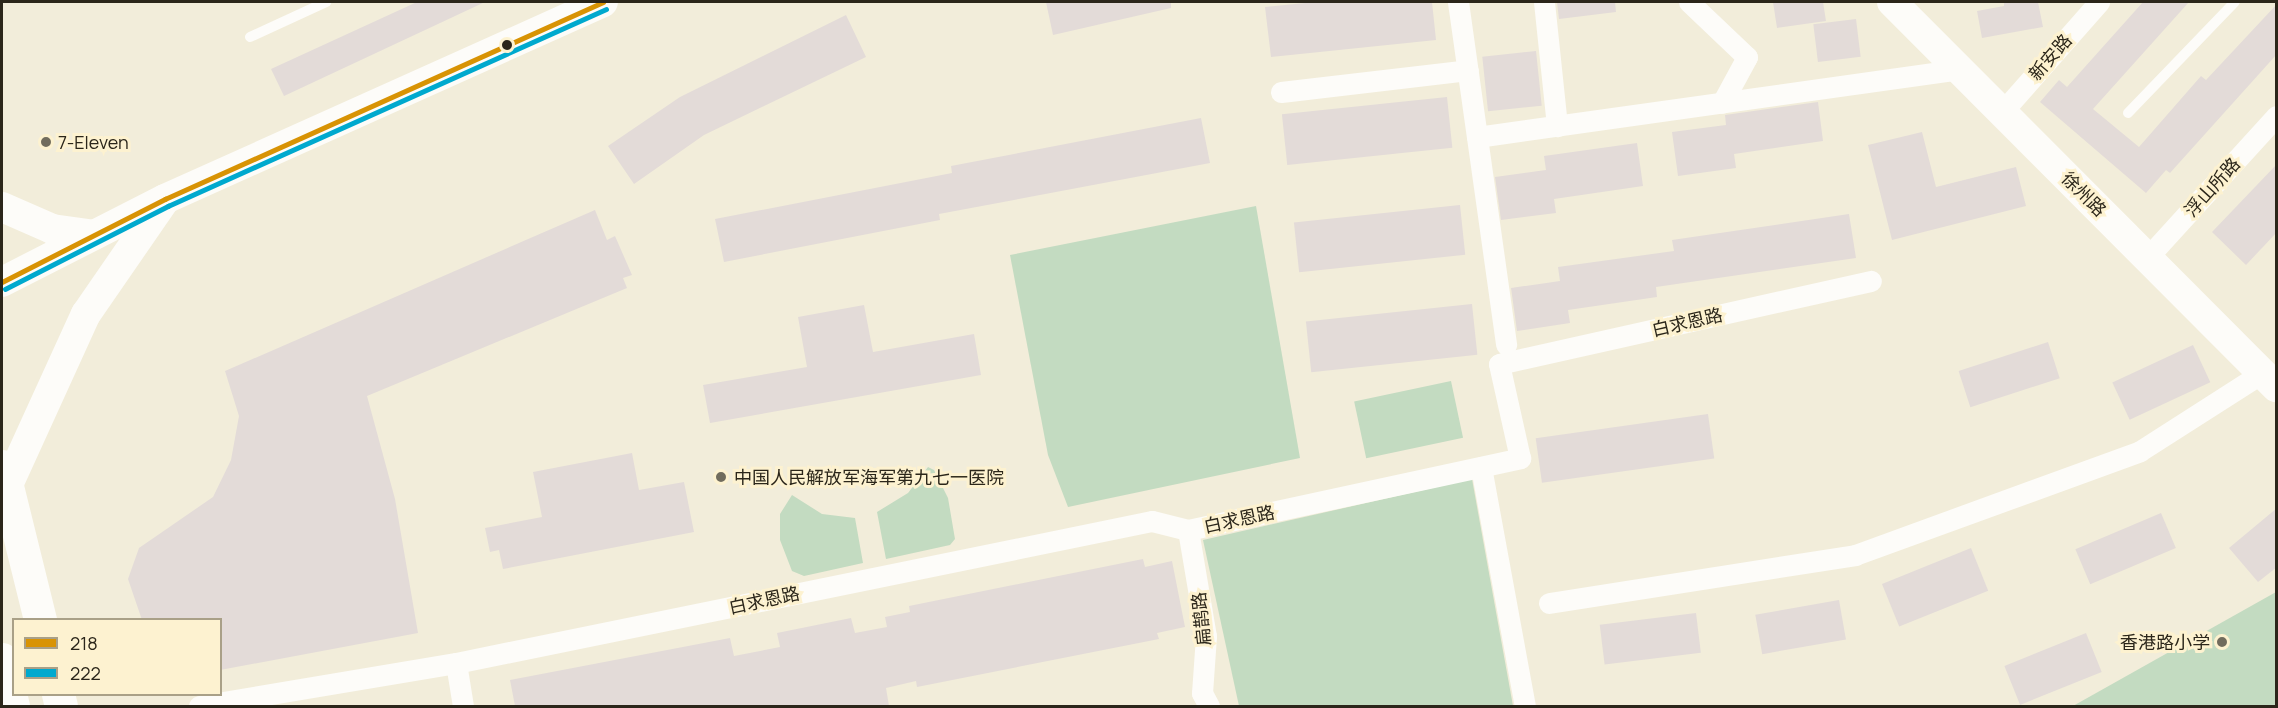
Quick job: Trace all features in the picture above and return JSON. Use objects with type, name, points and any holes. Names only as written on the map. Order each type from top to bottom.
[{"type":"main road","name":"徐州路","points":[[1892,2],[2147,258],[2271,377]]},
{"type":"main road","points":[[2,282],[165,199],[587,5]]},
{"type":"main road","points":[[40,618],[4,476],[86,314],[165,199]]},
{"type":"main road","points":[[2,207],[52,229],[94,235]]},
{"type":"main road","points":[[2,658],[13,706]]},
{"type":"street","points":[[1458,2],[1506,345]]},
{"type":"street","points":[[1544,2],[1557,126]]},
{"type":"street","points":[[1689,2],[1747,57],[1722,103]]},
{"type":"street","name":"新安路","points":[[2002,112],[2099,2]]},
{"type":"street","points":[[1477,137],[1960,69]]},
{"type":"street","points":[[1281,92],[1468,70]]},
{"type":"street","name":"浮山所路","points":[[2147,258],[2277,116]]},
{"type":"street","name":"白求恩路","points":[[200,706],[456,663],[1152,520],[1188,530],[1520,458],[1499,364],[1871,281]]},
{"type":"street","points":[[1549,603],[1855,555],[2140,451],[2271,377]]},
{"type":"street","points":[[1481,467],[1526,706]]},
{"type":"street","name":"扁鹊路","points":[[1188,530],[1206,636],[1202,693],[1209,706]]},
{"type":"street","points":[[456,663],[464,706]]},
{"type":"lane","points":[[250,37],[326,2]]},
{"type":"lane","points":[[2128,112],[2235,2]]},
{"type":"green space","points":[[1256,206],[1300,458],[1068,507],[1048,455],[1010,255]]},
{"type":"green space","points":[[1451,381],[1463,438],[1366,458],[1354,402]]},
{"type":"green space","points":[[928,467],[934,470],[948,498],[955,539],[950,545],[886,559],[877,512],[908,493]]},
{"type":"green space","points":[[1472,479],[1513,706],[1239,706],[1203,540]]},
{"type":"green space","points":[[792,495],[822,514],[855,518],[863,563],[804,576],[792,571],[780,540],[780,514]]},
{"type":"green space","name":"香港路小学","points":[[2276,592],[2276,706],[2073,706]]},
{"type":"building","points":[[417,2],[485,2],[284,96],[271,69]]},
{"type":"building","points":[[1046,2],[1171,2],[1171,8],[1053,35]]},
{"type":"building","points":[[1315,2],[1432,2],[1436,40],[1271,57],[1265,7]]},
{"type":"building","points":[[1557,2],[1615,2],[1616,12],[1559,19]]},
{"type":"building","points":[[1773,2],[1823,2],[1826,21],[1777,28]]},
{"type":"building","points":[[2004,2],[2038,2],[2043,27],[1982,38],[1977,11],[2004,6]]},
{"type":"building","points":[[2143,2],[2189,2],[2093,109],[2139,147],[2201,76],[2206,80],[2277,4],[2277,54],[2170,173],[2166,170],[2146,193],[2040,102],[2059,80],[2067,87]]},
{"type":"building","points":[[846,15],[866,57],[704,135],[634,184],[608,146],[680,97]]},
{"type":"building","points":[[1856,19],[1861,57],[1818,62],[1813,24]]},
{"type":"building","points":[[1536,51],[1542,106],[1488,111],[1482,57]]},
{"type":"building","points":[[1447,97],[1452,148],[1287,165],[1282,114]]},
{"type":"building","points":[[1818,102],[1823,141],[1734,154],[1736,168],[1678,176],[1672,132],[1726,125],[1725,115]]},
{"type":"building","points":[[1201,118],[1210,163],[939,214],[940,220],[724,262],[715,219],[952,173],[951,166]]},
{"type":"building","points":[[1922,132],[1936,187],[2016,167],[2026,206],[1892,240],[1868,145]]},
{"type":"building","points":[[1637,143],[1643,186],[1554,199],[1556,213],[1501,220],[1495,177],[1546,170],[1544,156]]},
{"type":"building","points":[[2277,164],[2277,232],[2246,265],[2212,232]]},
{"type":"building","points":[[1460,205],[1465,255],[1299,272],[1294,222]]},
{"type":"building","points":[[595,210],[607,240],[615,236],[632,275],[623,278],[627,288],[367,396],[395,499],[418,633],[222,670],[222,618],[141,618],[128,579],[139,548],[213,497],[231,460],[239,416],[225,371]]},
{"type":"building","points":[[1849,214],[1856,258],[1656,287],[1657,297],[1568,310],[1570,323],[1517,331],[1511,288],[1560,281],[1558,267],[1674,251],[1672,240]]},
{"type":"building","points":[[1472,304],[1477,355],[1311,372],[1306,321]]},
{"type":"building","points":[[864,305],[873,352],[974,334],[981,375],[710,423],[703,385],[807,367],[798,317]]},
{"type":"building","points":[[2048,342],[2060,378],[1970,407],[1959,371]]},
{"type":"building","points":[[2193,345],[2210,382],[2130,420],[2112,383]]},
{"type":"building","points":[[1708,414],[1714,459],[1542,483],[1536,438]]},
{"type":"building","points":[[632,453],[639,490],[684,482],[694,532],[503,569],[499,550],[490,552],[485,528],[542,517],[533,472]]},
{"type":"building","points":[[2277,508],[2277,567],[2258,582],[2229,548]]},
{"type":"building","points":[[2161,513],[2176,548],[2090,584],[2075,549]]},
{"type":"building","points":[[1971,548],[1988,591],[1899,627],[1882,584]]},
{"type":"building","points":[[1143,559],[1145,567],[1172,561],[1185,627],[1157,633],[1159,639],[917,687],[916,681],[886,688],[889,706],[515,706],[510,680],[730,638],[734,656],[780,647],[777,633],[851,618],[855,633],[887,627],[885,617],[910,612],[909,606]]},
{"type":"building","points":[[1839,600],[1846,639],[1762,654],[1755,615]]},
{"type":"building","points":[[1696,613],[1701,653],[1605,665],[1600,625]]},
{"type":"building","points":[[2086,633],[2102,672],[2020,705],[2004,666]]},
{"type":"transit line","name":"218","points":[[2,282],[165,199],[603,2]]},
{"type":"transit line","name":"222","points":[[5,289],[168,206],[606,9]]},
{"type":"place","name":"7-Eleven","points":[[46,142]]},
{"type":"place","name":"中国人民解放军海军第九七一医院","points":[[721,477]]},
{"type":"place","name":"香港路小学","points":[[2222,642]]}]
